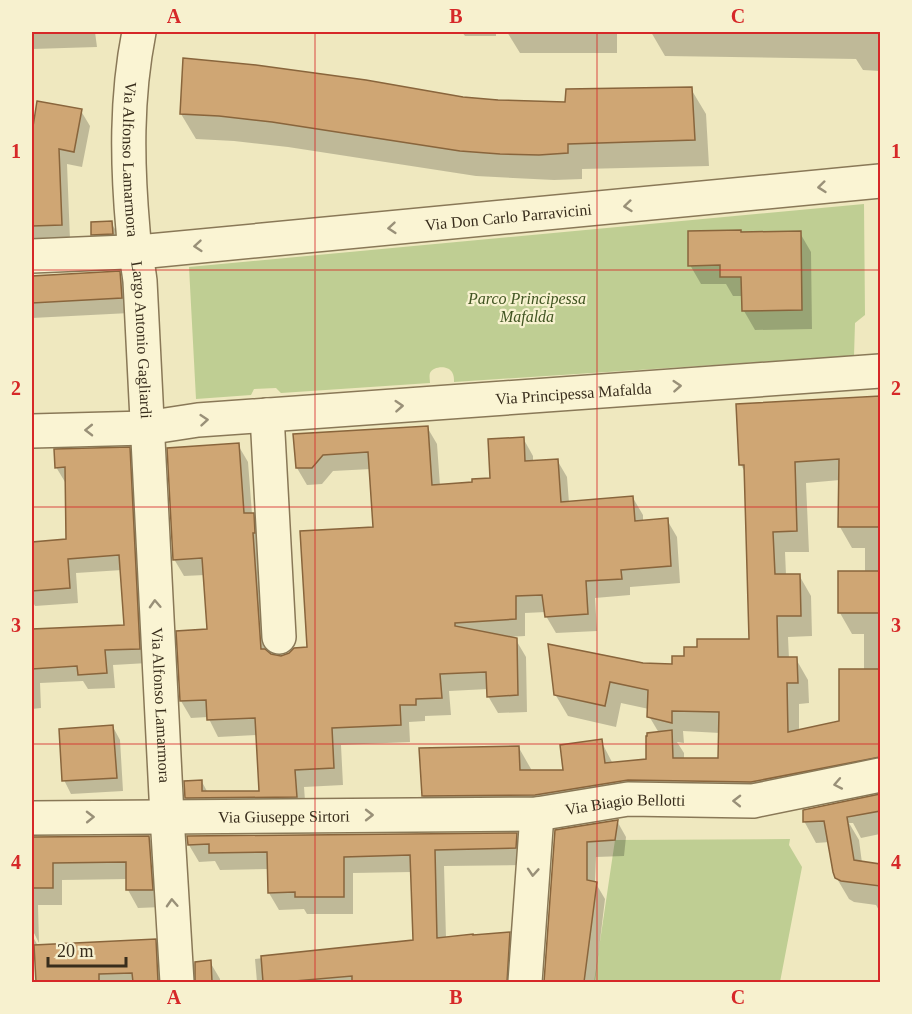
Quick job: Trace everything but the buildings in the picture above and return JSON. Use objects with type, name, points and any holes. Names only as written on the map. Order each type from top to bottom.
[{"type":"street","name":"Via Alfonso Lamarmora","points":[[136,251],[132,222],[128,130],[139,32]]},
{"type":"street","name":"Via Don Carlo Parravicini","points":[[32,256],[136,251],[880,181]]},
{"type":"street","name":"Largo Antonio Gagliardi","points":[[136,251],[140,281],[146,428]]},
{"type":"street","name":"Via Principessa Mafalda","points":[[32,430],[146,428],[198,420],[880,371]]},
{"type":"street","points":[[267,415],[279,637]]},
{"type":"street","name":"Via Alfonso Lamarmora","points":[[146,428],[177,982]]},
{"type":"street","name":"Via Biagio Bellotti","points":[[537,814],[628,799],[753,801],[880,775]]},
{"type":"street","points":[[525,982],[537,814]]},
{"type":"street","name":"Via Giuseppe Sirtori","points":[[32,818],[537,814]]},
{"type":"green space","name":"Parco Principessa Mafalda","points":[[864,204],[865,315],[855,323],[854,356],[454,382],[450,370],[441,367],[430,373],[430,383],[281,393],[276,388],[254,389],[251,395],[196,399],[189,267]]},
{"type":"green space","points":[[790,839],[789,845],[802,867],[780,982],[594,982],[615,840]]}]
